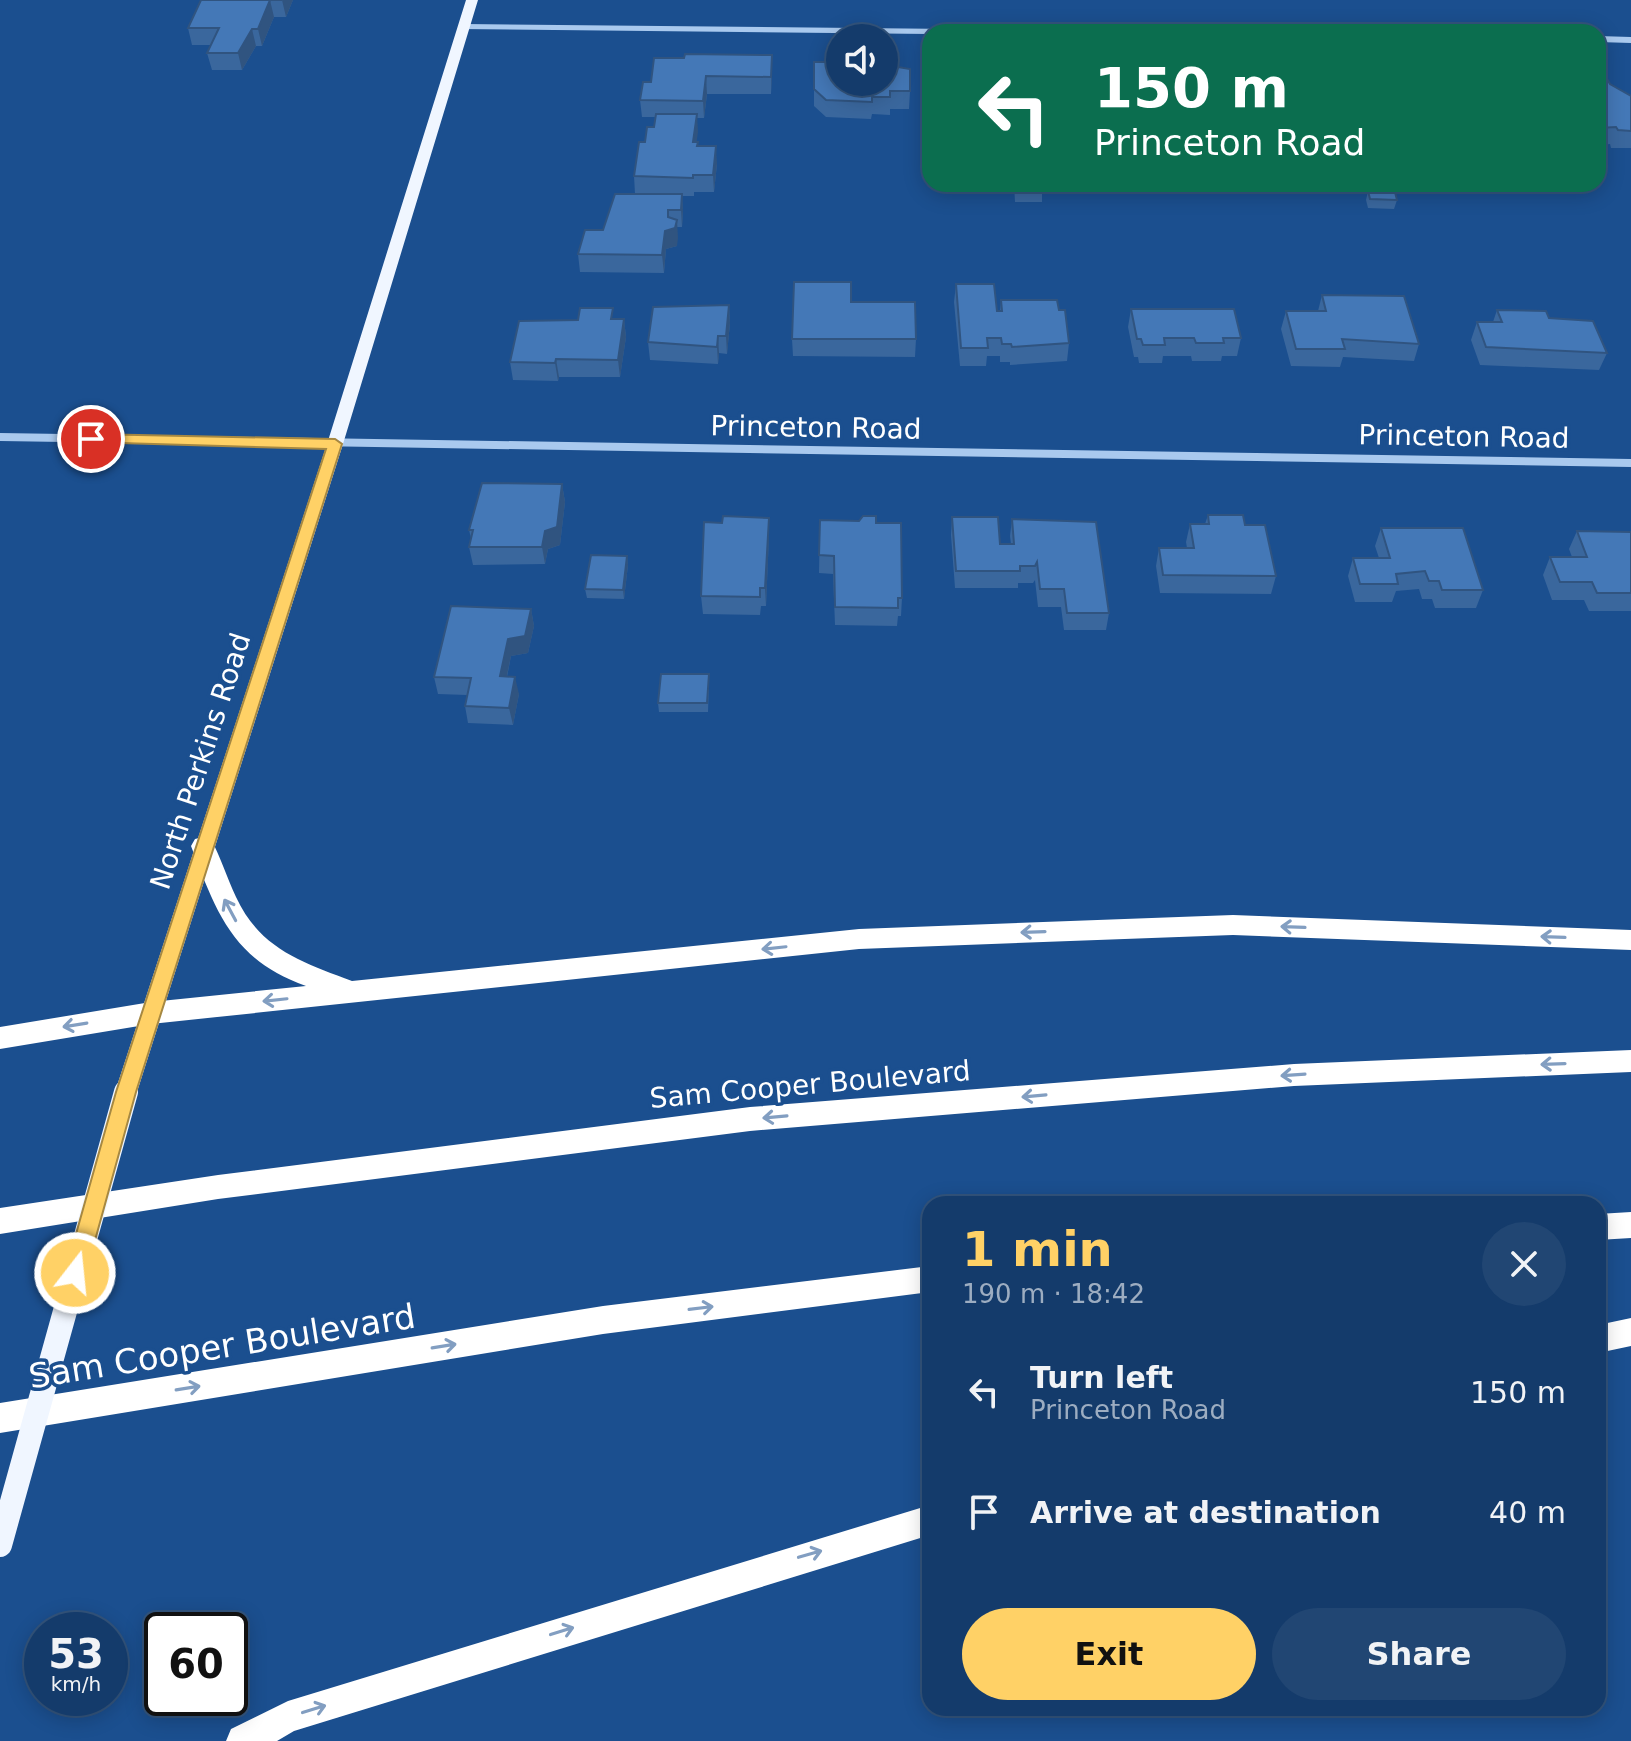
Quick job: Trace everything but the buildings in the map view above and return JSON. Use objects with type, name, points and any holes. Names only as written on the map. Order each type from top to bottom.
[{"type":"highway","points":[[203,846],[229,911],[249,940],[275,962],[352,992]]},
{"type":"highway","points":[[0,1038],[151,1013],[859,939],[1233,925],[1631,940]]},
{"type":"highway","name":"Sam Cooper Boulevard","points":[[0,1221],[218,1187],[750,1119],[1294,1075],[1631,1061]]},
{"type":"highway","points":[[1606,1227],[1631,1225]]},
{"type":"highway","name":"Sam Cooper Boulevard","points":[[0,1418],[603,1320],[922,1280]]},
{"type":"highway","points":[[1606,1337],[1631,1332]]},
{"type":"highway","points":[[0,1433],[131,1397]]},
{"type":"highway","points":[[243,1741],[288,1717],[800,1557],[922,1522]]},
{"type":"main road","name":"North Perkins Road","points":[[0,1545],[126,1092],[236,742],[335,444],[472,0]]},
{"type":"street","points":[[464,27],[922,32]]},
{"type":"street","points":[[1606,39],[1631,40]]},
{"type":"street","name":"Princeton Road","points":[[0,437],[1631,463]]},
{"type":"route","points":[[75,1273],[126,1092],[236,742],[335,444],[91,439]]}]
